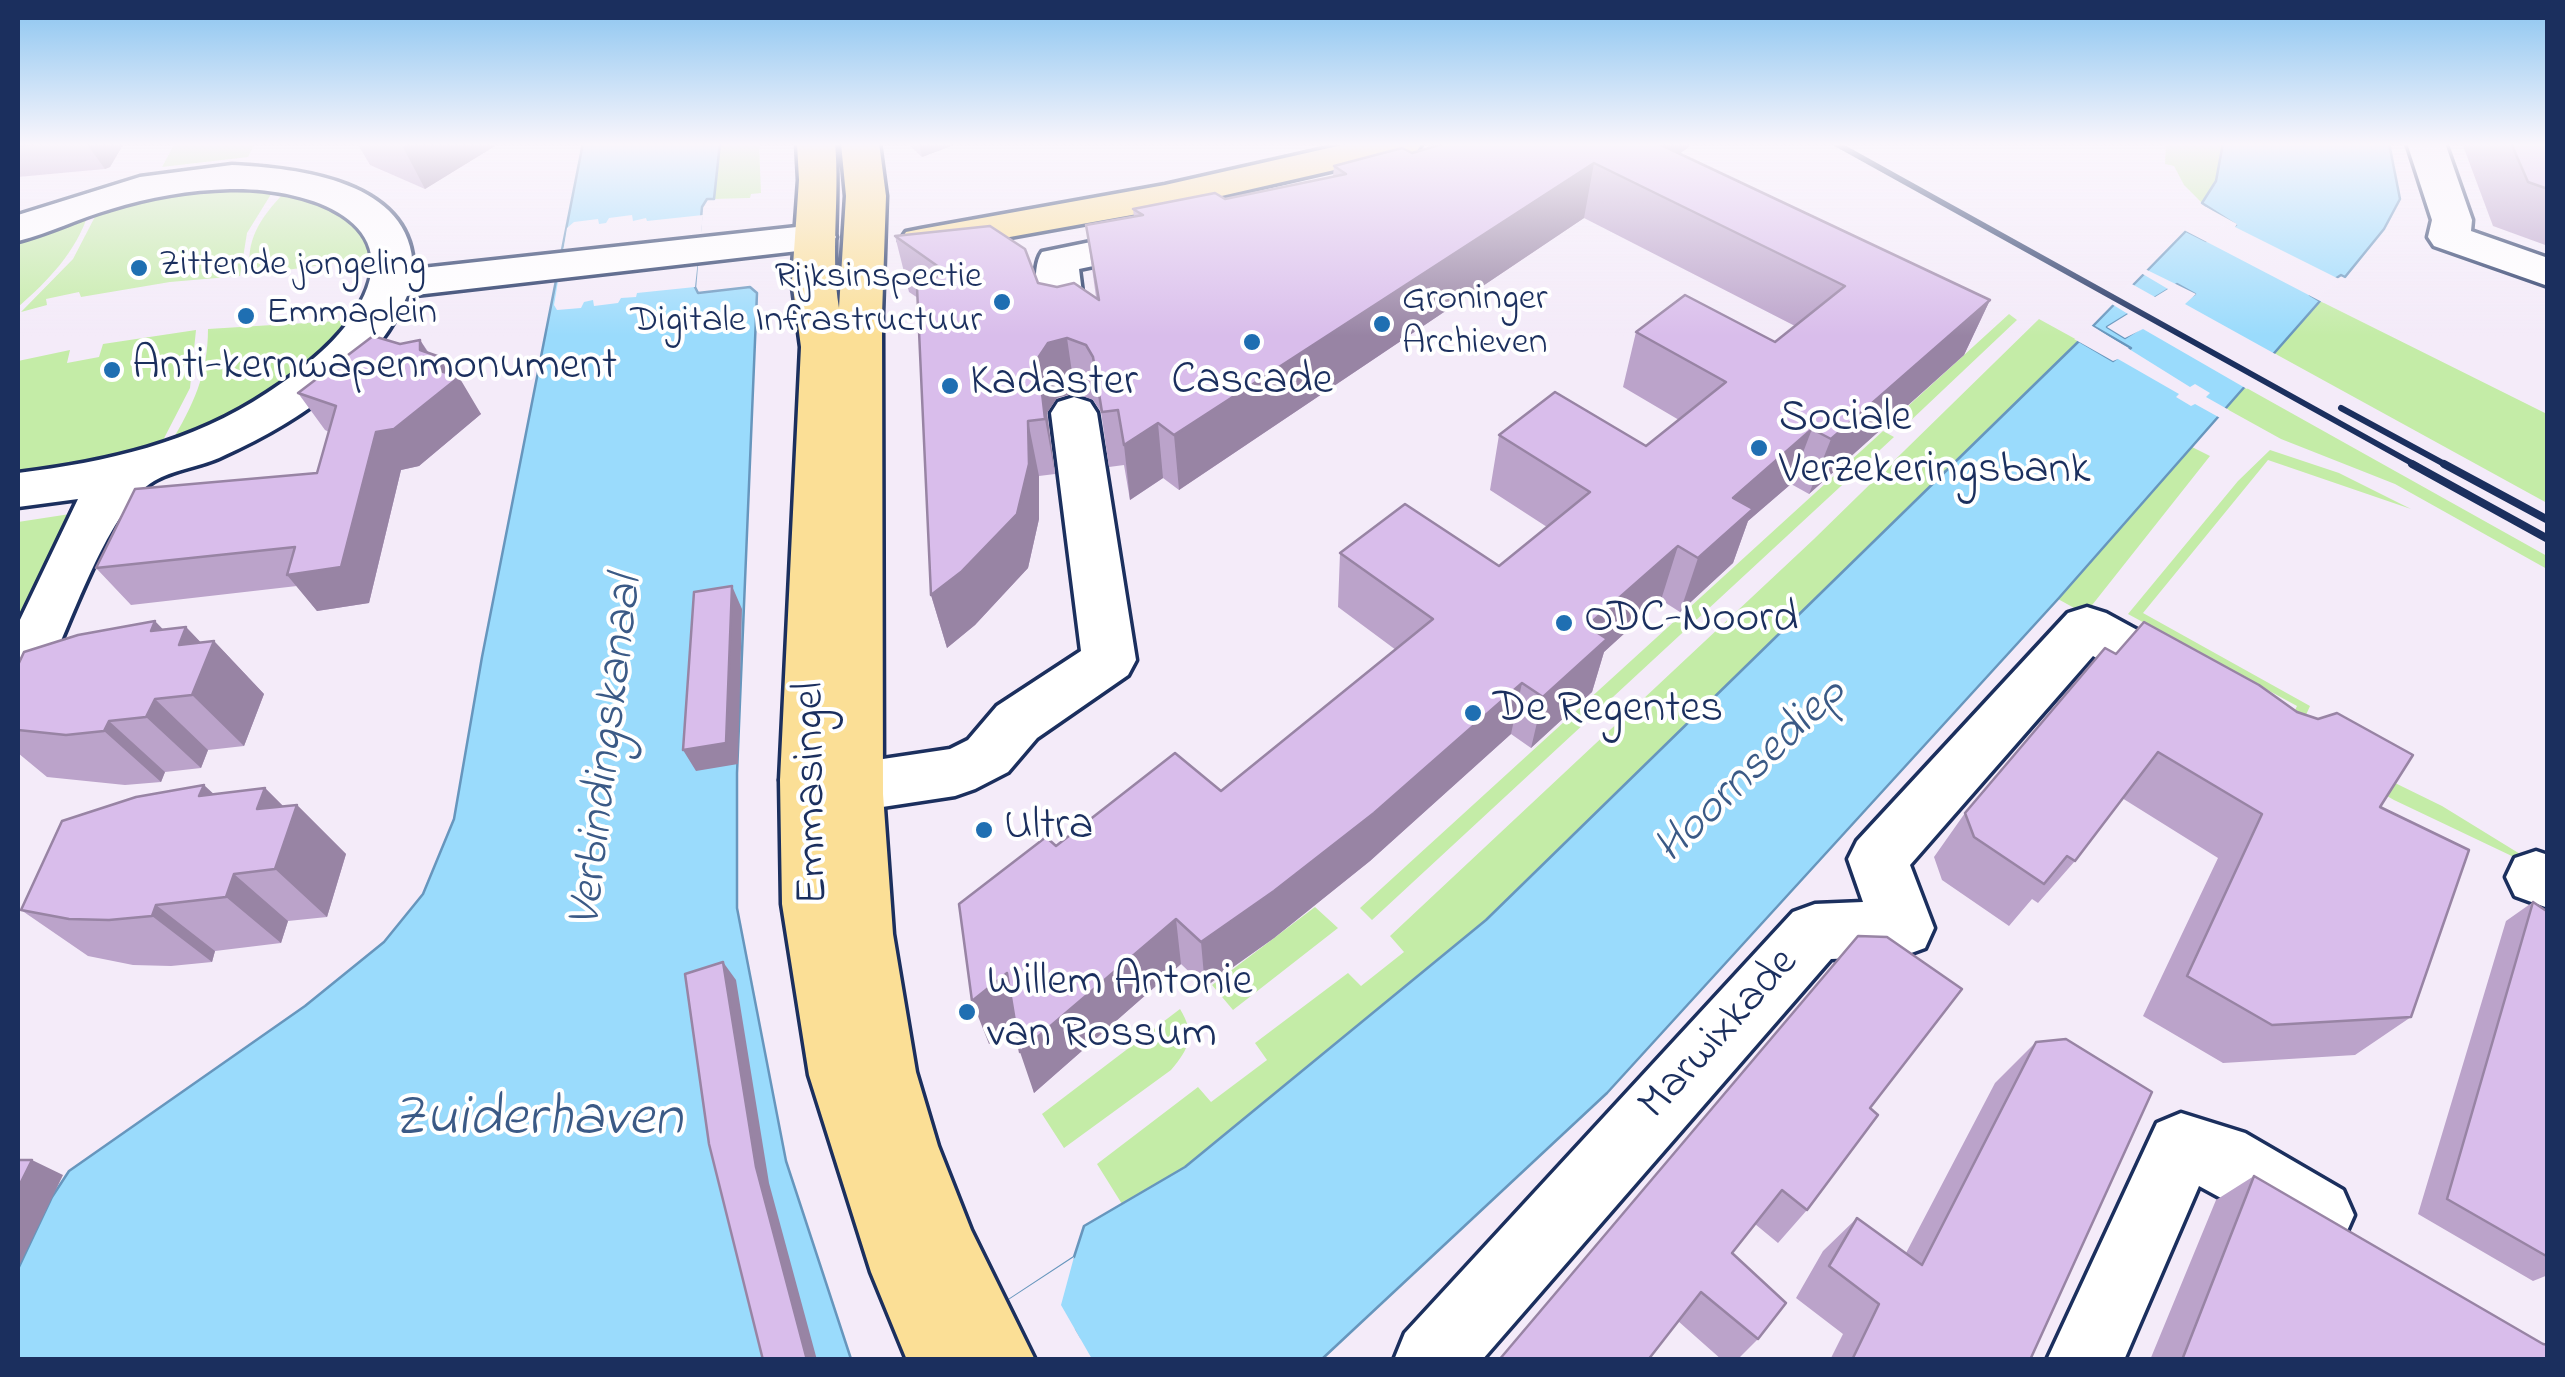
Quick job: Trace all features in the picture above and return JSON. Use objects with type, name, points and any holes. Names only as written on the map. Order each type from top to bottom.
[{"type":"main road","name":"Emmasingel","points":[[818,207],[814,280],[823,347],[840,773]]},
{"type":"main road","name":"Emmasingel","points":[[865,207],[840,773],[813,904],[842,1075],[907,1272],[961,1340]]},
{"type":"main road","points":[[816,237],[955,236],[1075,207]]},
{"type":"street","points":[[18,229],[81,207]]},
{"type":"street","points":[[18,490],[94,479],[218,438],[300,391],[332,366],[369,327],[389,284],[392,255],[385,235],[372,218],[355,207]]},
{"type":"street","points":[[2448,207],[2452,220],[2448,236],[2548,272]]},
{"type":"street","points":[[1064,325],[1057,261],[1207,230]]},
{"type":"street","points":[[389,284],[816,237]]},
{"type":"street","points":[[840,773],[955,772],[988,756],[1036,712],[1109,660],[1074,413]]},
{"type":"street","points":[[18,679],[101,502],[138,467]]},
{"type":"street","name":"Marwixkade","points":[[1432,1360],[1814,932],[1903,928],[1878,859],[2087,626],[2223,703]]},
{"type":"street","points":[[2085,1360],[2181,1147],[2220,1157],[2369,1245]]},
{"type":"green space","points":[[263,207],[247,233],[240,276],[170,282],[81,297],[79,292],[46,299],[47,305],[21,312],[73,259],[99,209]]},
{"type":"green space","points":[[271,207],[328,207],[360,231],[371,258],[251,275],[252,240]]},
{"type":"green space","points":[[89,212],[77,240],[60,264],[18,307],[18,239]]},
{"type":"green space","points":[[2320,301],[2547,414],[2547,503],[2272,352]]},
{"type":"green space","points":[[2009,314],[2017,320],[1907,424],[1895,418]]},
{"type":"green space","points":[[2039,319],[2079,341],[1486,920],[1185,1167],[1122,1204],[1097,1164],[1198,1087],[1211,1102],[1267,1060],[1255,1043],[1348,973],[1361,986],[1404,952],[1390,936],[1814,539]]},
{"type":"green space","points":[[353,320],[314,360],[269,393],[170,444],[198,389],[208,329]]},
{"type":"green space","points":[[196,330],[190,388],[159,448],[18,476],[18,361],[70,350],[67,363],[99,357],[103,344]]},
{"type":"green space","points":[[2243,386],[2547,556],[2547,569],[2395,484],[2281,439],[2225,408]]},
{"type":"green space","points":[[1883,431],[1894,437],[1372,920],[1360,908]]},
{"type":"green space","points":[[2192,447],[2210,456],[2085,614],[2058,599]]},
{"type":"green space","points":[[2270,450],[2339,473],[2411,509],[2268,460],[2143,613],[2310,706],[2297,735],[2442,806],[2538,865],[2537,868],[2394,800],[2283,736],[2297,706],[2128,614],[2238,481]]},
{"type":"green space","points":[[83,512],[18,650],[18,522]]},
{"type":"green space","points":[[1315,907],[1338,928],[1233,1010],[1212,985]]},
{"type":"green space","points":[[1180,1009],[1188,1027],[1188,1041],[1171,1070],[1064,1148],[1042,1114]]},
{"type":"water","name":"Zuiderhaven","points":[[570,207],[702,207],[695,287],[698,293],[750,287],[757,293],[737,773],[737,908],[786,1161],[851,1359],[18,1359],[18,1269],[52,1197],[69,1171],[305,1006],[384,942],[423,894],[454,819]]},
{"type":"water","name":"Hoornsediep","points":[[2209,207],[2396,207],[2384,229],[2345,277],[2341,275],[2310,295],[2320,301],[2058,599],[1607,1093],[1322,1359],[1051,1359],[1079,1339],[1074,1330],[918,1360],[1074,1257],[1084,1226],[1185,1167],[1486,920],[2079,341],[2113,361],[2131,348],[2093,326],[2186,231],[2206,241],[2236,225]],"holes":[[[2177,284],[2195,294],[2125,338],[2107,327]]]},
{"type":"pier","points":[[2206,207],[2237,224],[2235,227],[2345,282],[2319,295],[2324,303],[2182,229],[2188,226],[2206,236],[2227,224],[2202,209]]},
{"type":"pier","points":[[632,215],[633,221],[647,221],[703,215],[695,287],[637,293],[636,297],[621,298],[618,303],[594,306],[593,300],[584,302],[581,308],[557,310],[554,305],[567,228],[574,222],[598,219],[599,224],[609,218]]},
{"type":"pier","points":[[2145,269],[2196,294],[2185,304],[2277,355],[2247,389],[2143,329],[2125,338],[2107,327],[2128,314],[2110,303],[2130,283],[2155,297],[2168,289],[2141,273]]},
{"type":"pier","points":[[2089,324],[2190,387],[2195,384],[2210,393],[2206,397],[2229,410],[2222,419],[2195,404],[2191,406],[2176,397],[2179,394],[2118,359],[2113,361],[2074,339],[2081,337],[2113,355],[2122,349],[2090,331]]},
{"type":"pier","points":[[1074,1257],[1061,1305],[1092,1359],[1046,1360],[1070,1339],[1042,1360],[918,1359]]},
{"type":"building","points":[[1526,207],[1174,435],[1158,423],[1124,445],[1118,410],[1102,412],[1093,357],[1086,345],[1067,338],[1048,343],[1038,358],[1045,419],[1028,421],[1029,464],[1017,514],[961,572],[931,595],[917,287],[946,272],[895,236],[990,226],[1025,249],[1038,283],[1057,287],[1074,283],[1099,300],[1086,225],[1143,215],[1133,209]]},
{"type":"building","points":[[1684,207],[1793,207],[1990,300],[1831,439],[1812,429],[1733,498],[1753,509],[1698,558],[1678,546],[1587,626],[1607,639],[1543,697],[1522,683],[1374,813],[1201,942],[1176,919],[1020,1052],[1007,973],[972,1001],[959,904],[1046,837],[1056,846],[1175,753],[1221,791],[1433,619],[1340,553],[1405,504],[1499,566],[1590,492],[1499,435],[1555,392],[1646,446],[1726,382],[1636,332],[1685,295],[1775,342],[1845,286]]},
{"type":"building","points":[[373,336],[400,344],[420,340],[420,350],[443,358],[431,368],[459,377],[394,429],[376,432],[341,567],[287,575],[295,547],[96,568],[135,489],[317,473],[336,406],[298,393]]},
{"type":"building","points":[[732,586],[726,743],[683,750],[694,592]]},
{"type":"building","points":[[155,621],[151,631],[186,627],[179,645],[214,641],[192,695],[155,699],[146,717],[109,721],[104,731],[66,735],[18,730],[18,665],[24,652],[78,635]]},
{"type":"building","points":[[2144,622],[2259,685],[2297,712],[2318,719],[2337,713],[2413,755],[2380,807],[2469,850],[2411,1017],[2272,1025],[2187,976],[2262,814],[2158,752],[2075,861],[2067,856],[2044,884],[1974,837],[1965,813],[2105,648],[2116,654]]},
{"type":"building","points":[[204,785],[199,796],[265,788],[257,809],[297,805],[275,869],[234,874],[226,897],[156,905],[152,916],[69,919],[21,910],[62,821],[136,797]]},
{"type":"building","points":[[2533,902],[2548,912],[2548,1257],[2447,1199]]},
{"type":"building","points":[[1858,936],[1887,937],[1962,989],[1870,1108],[1878,1115],[1807,1210],[1782,1190],[1732,1253],[1786,1303],[1758,1339],[1701,1292],[1648,1360],[1499,1360]]},
{"type":"building","points":[[723,962],[756,1167],[807,1360],[763,1360],[709,1144],[685,974]]},
{"type":"building","points":[[2066,1039],[2152,1092],[2030,1360],[1852,1360],[1879,1304],[1829,1266],[1857,1218],[1922,1265],[2036,1042]]},
{"type":"building","points":[[18,1160],[32,1160],[18,1188]]},
{"type":"building","points":[[2254,1176],[2548,1345],[2548,1360],[2182,1360]]},
{"type":"railway","points":[[1951,207],[2417,466]]},
{"type":"railway","points":[[2341,408],[2448,466]]},
{"type":"railway","points":[[2412,464],[2548,539]]},
{"type":"railway","points":[[2444,464],[2548,520]]},
{"type":"place","name":"Zittende jongeling","points":[[139,268]]},
{"type":"place","name":"Rijksinspectie Digitale Infrastructuur","points":[[1002,302]]},
{"type":"place","name":"Emmaplein","points":[[246,316]]},
{"type":"place","name":"Groninger Archieven","points":[[1382,324]]},
{"type":"place","name":"Cascade","points":[[1252,342]]},
{"type":"place","name":"Anti-kernwapenmonument","points":[[112,370]]},
{"type":"place","name":"Kadaster","points":[[950,386]]},
{"type":"place","name":"Sociale Verzekeringsbank","points":[[1759,448]]},
{"type":"place","name":"ODC-Noord","points":[[1564,623]]},
{"type":"place","name":"De Regentes","points":[[1473,713]]},
{"type":"place","name":"Ultra","points":[[984,830]]},
{"type":"place","name":"Willem Antonie van Rossum","points":[[967,1012]]},
{"type":"water label","name":"Verbindingskanaal","points":[[610,752]]}]
